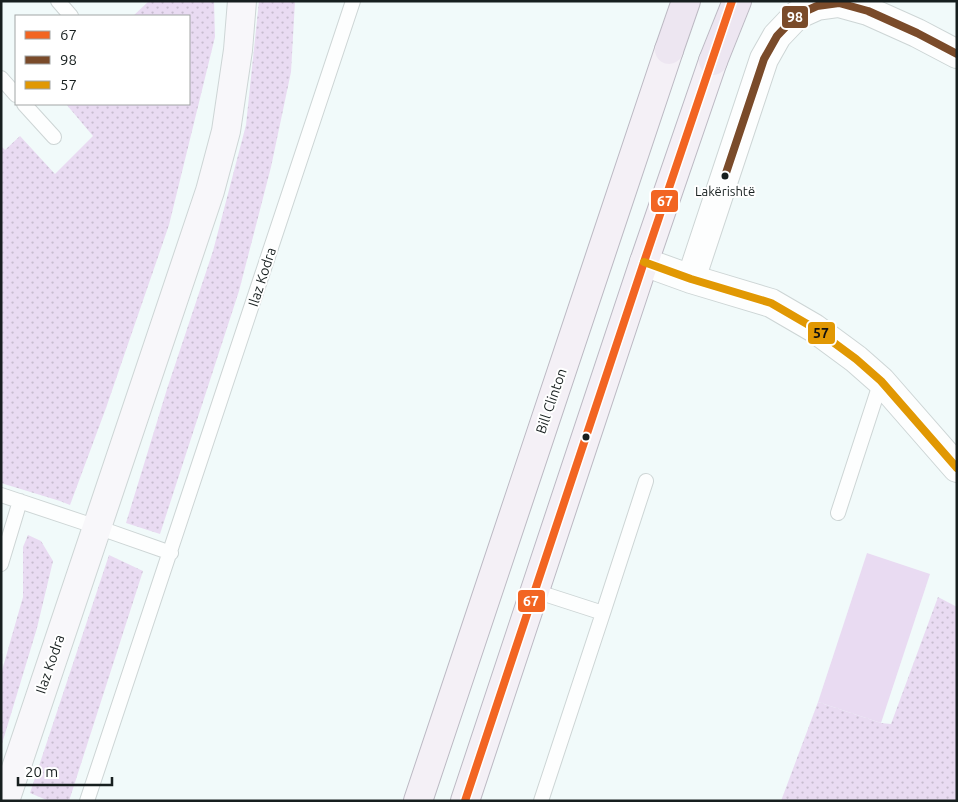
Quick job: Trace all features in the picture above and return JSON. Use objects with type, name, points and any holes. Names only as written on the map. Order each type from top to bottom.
[{"type":"highway","points":[[669,50],[677,1]]},
{"type":"highway","name":"Bill Clinton","points":[[669,50],[686,1]]},
{"type":"highway","points":[[713,61],[732,1]]},
{"type":"highway","points":[[713,61],[737,1]]},
{"type":"main road","name":"Bill Clinton","points":[[418,801],[669,50]]},
{"type":"main road","points":[[465,801],[644,262],[713,61]]},
{"type":"street","name":"Ilaz Kodra","points":[[5,801],[210,191],[226,131],[238,50],[242,1]]},
{"type":"street","points":[[691,278],[764,58],[777,36],[797,15],[817,6],[839,3],[868,11],[917,33],[957,54]]},
{"type":"street","points":[[644,262],[771,303],[814,328],[856,359],[881,382],[957,468]]},
{"type":"lane","points":[[58,1],[70,15]]},
{"type":"lane","name":"Ilaz Kodra","points":[[88,801],[353,1]]},
{"type":"lane","points":[[1,78],[15,94]]},
{"type":"lane","points":[[25,105],[54,137]]},
{"type":"lane","points":[[838,513],[881,382]]},
{"type":"lane","points":[[542,801],[646,482]]},
{"type":"lane","points":[[1,496],[171,553]]},
{"type":"lane","points":[[1,564],[20,501]]},
{"type":"lane","points":[[535,591],[603,613]]},
{"type":"shaded area","points":[[149,1],[214,1],[215,37],[169,225],[106,408],[70,505],[1,483],[1,146],[5,150],[20,136],[55,174],[93,136],[67,105],[190,105],[190,15],[134,15]]},
{"type":"shaded area","points":[[259,1],[295,1],[291,72],[271,167],[239,291],[160,534],[126,523],[167,389],[213,251],[246,125]]},
{"type":"shaded area","points":[[28,535],[41,541],[53,561],[37,628],[1,747],[1,674],[23,597],[23,547]]},
{"type":"shaded area","points":[[867,553],[930,574],[881,723],[818,702]]},
{"type":"shaded area","points":[[109,555],[143,571],[69,801],[49,801],[30,793]]},
{"type":"shaded area","points":[[938,597],[957,607],[957,801],[781,801],[818,702],[881,723],[891,724]]},
{"type":"transit line","name":"67","points":[[465,801],[732,1]]},
{"type":"transit line","name":"98","points":[[725,176],[764,59],[777,36],[797,15],[817,6],[839,3],[868,11],[917,33],[957,54]]},
{"type":"transit line","name":"57","points":[[644,262],[691,279],[771,303],[814,328],[856,359],[881,381],[957,468]]},
{"type":"place","name":"Lakërishtë","points":[[725,176]]}]
